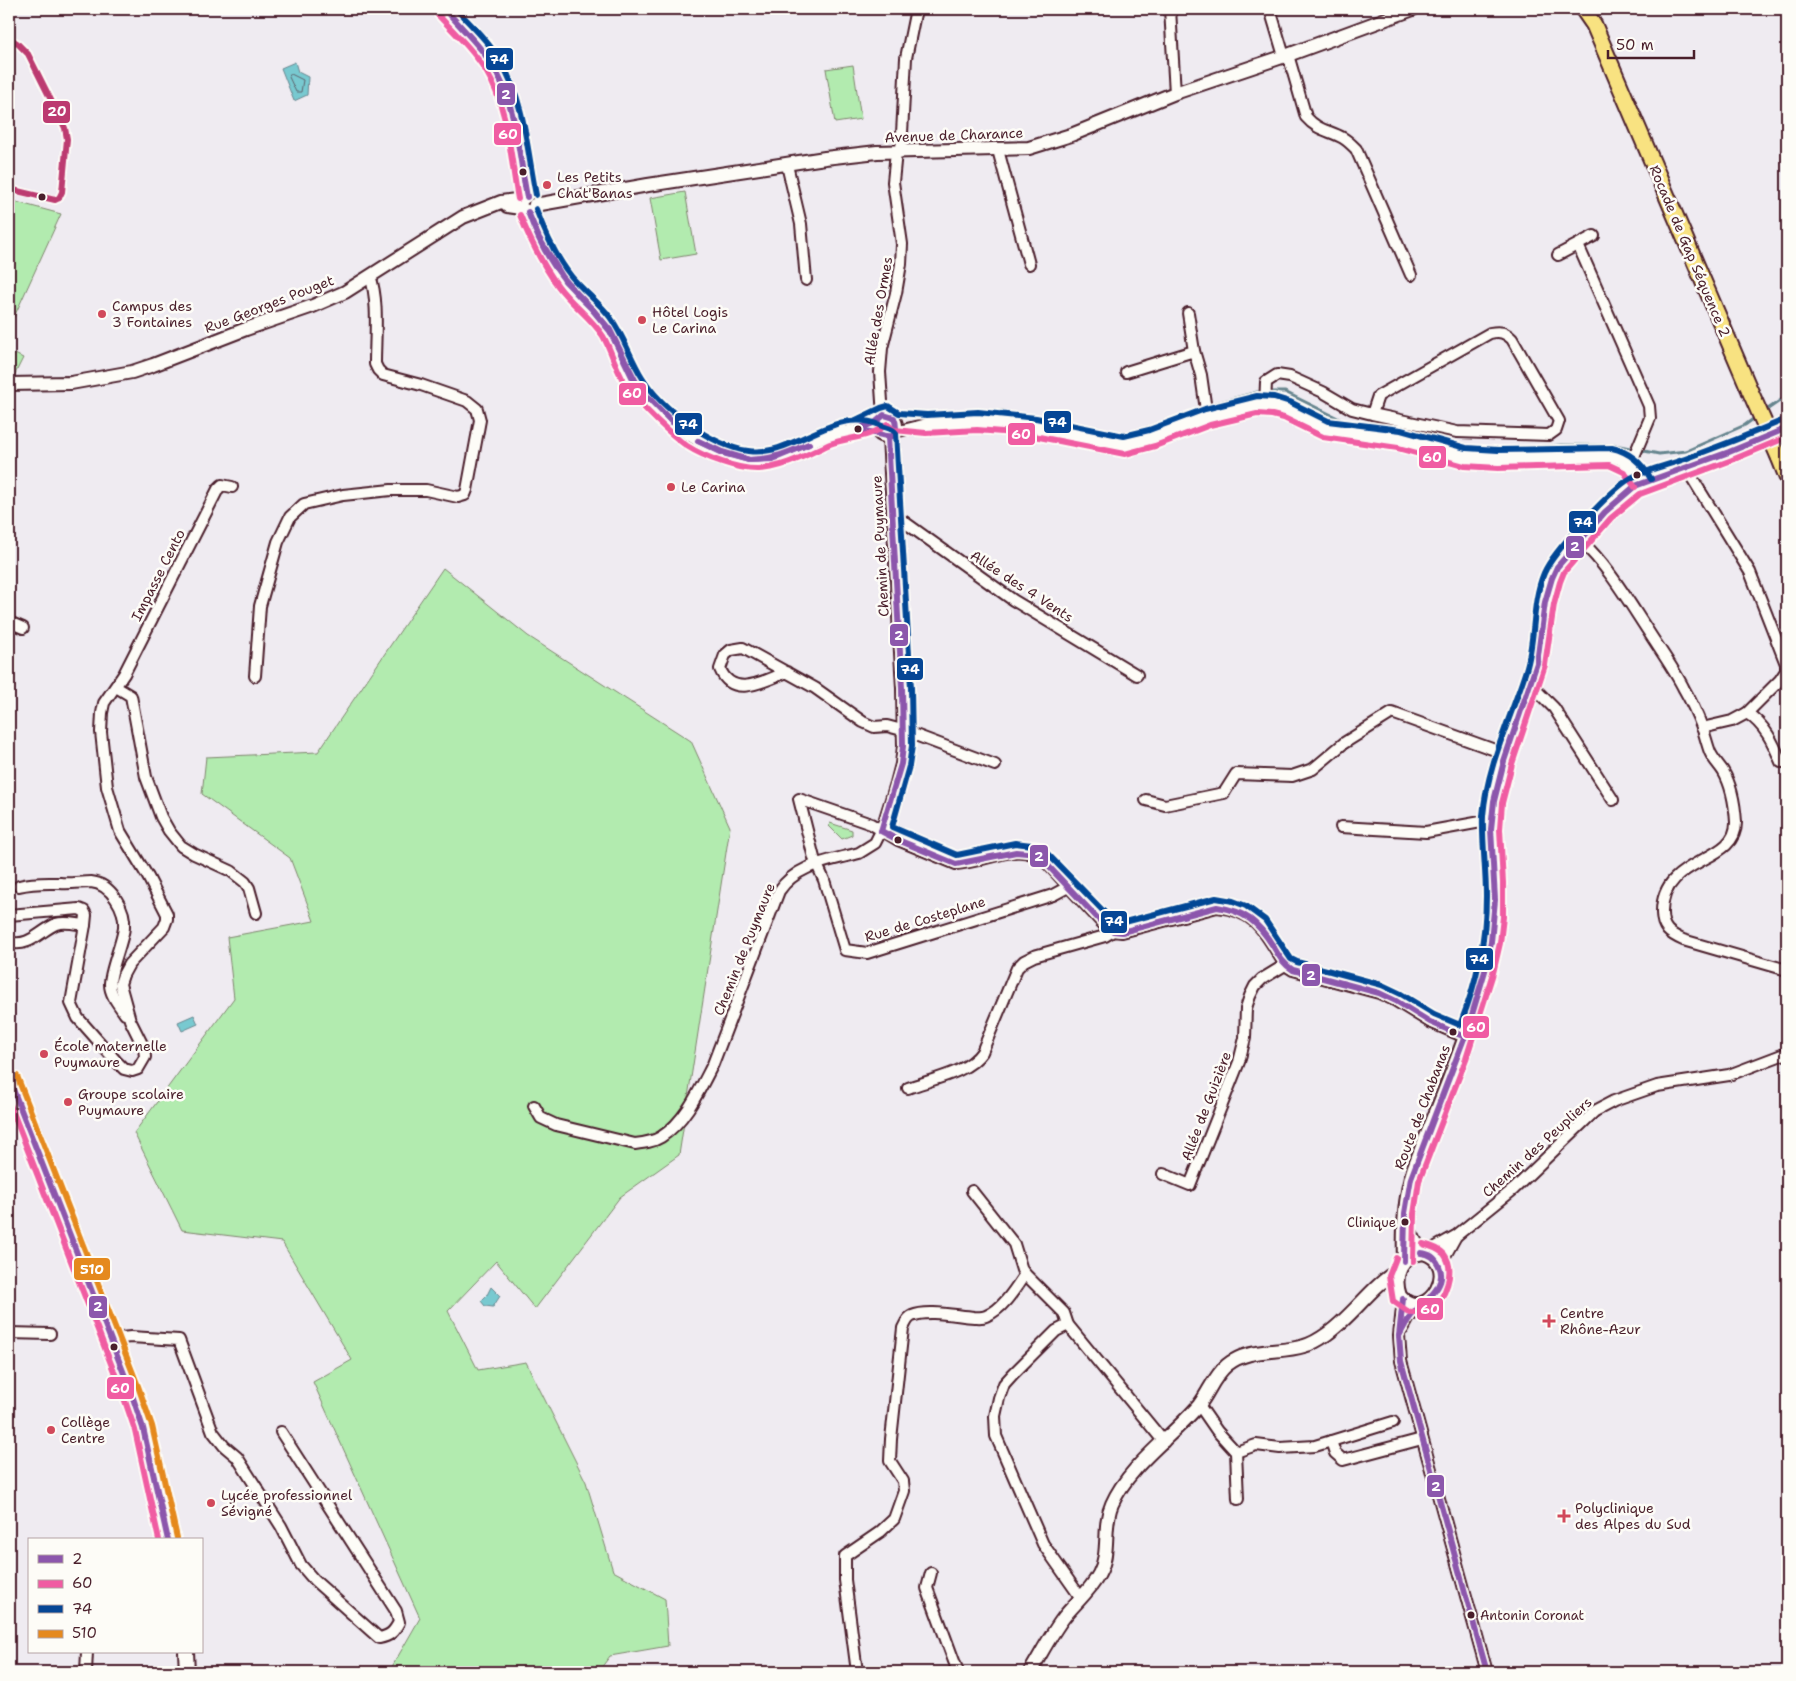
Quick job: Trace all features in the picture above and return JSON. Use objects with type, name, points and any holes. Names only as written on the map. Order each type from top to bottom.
[{"type":"main road","name":"Rocade de Gap Séquence 2","points":[[1583,9],[1594,25],[1787,477]]},
{"type":"main road","name":"Rocade de Gap Séquence 2","points":[[1591,9],[1594,25]]},
{"type":"main road","points":[[9,1079],[130,1389],[143,1428],[168,1538]]},
{"type":"main road","points":[[186,1654],[187,1672]]},
{"type":"street","points":[[445,9],[488,59],[499,76],[512,118],[527,204],[539,238],[565,281],[610,330],[636,385],[673,423],[693,439],[722,452],[749,460],[760,460],[782,455],[835,433],[878,423],[891,416],[893,430]]},
{"type":"street","name":"Allée des Ormes","points":[[878,423],[882,348],[896,293],[901,264],[902,244],[893,182],[898,152],[906,58],[916,9]]},
{"type":"street","points":[[1170,9],[1175,92]]},
{"type":"street","points":[[1270,9],[1306,118],[1312,125],[1343,138],[1356,149],[1411,275]]},
{"type":"street","name":"Avenue de Charance","points":[[527,204],[825,158],[877,152],[1029,148],[1071,135],[1175,92],[1286,56],[1413,9]]},
{"type":"street","points":[[998,150],[1029,264]]},
{"type":"street","points":[[787,165],[801,224],[806,280]]},
{"type":"street","name":"Rue Georges Pouget","points":[[9,384],[71,384],[132,372],[313,306],[345,292],[463,217],[507,201],[527,204]]},
{"type":"street","points":[[1558,255],[1594,236]]},
{"type":"street","points":[[1578,245],[1649,406],[1650,418],[1630,466]]},
{"type":"street","points":[[255,676],[260,606],[278,542],[290,517],[304,504],[343,495],[391,490],[426,490],[458,497],[467,490],[480,420],[477,409],[467,401],[421,385],[383,375],[378,370],[375,364],[375,306],[370,276]]},
{"type":"street","points":[[1188,313],[1206,410]]},
{"type":"street","points":[[1265,403],[1266,384],[1277,375],[1290,377],[1323,392],[1352,409],[1372,414],[1457,432],[1549,435],[1556,430],[1559,421],[1512,339],[1507,334],[1499,331],[1490,333],[1378,396],[1372,414]]},
{"type":"street","points":[[1126,372],[1194,351]]},
{"type":"street","points":[[878,423],[882,437],[893,430],[927,424],[977,421],[1035,428],[1124,446],[1152,438],[1206,410],[1265,403],[1286,410],[1325,429],[1400,439],[1465,457],[1498,459],[1610,456],[1619,458],[1630,466],[1640,476],[1643,483]]},
{"type":"street","name":"Route de Chabanas","points":[[1402,1265],[1408,1185],[1465,1038],[1484,974],[1494,917],[1494,873],[1491,840],[1498,779],[1538,661],[1546,593],[1556,568],[1605,512],[1635,486],[1787,428]]},
{"type":"street","name":"Chemin de Puymaure","points":[[534,1106],[541,1118],[556,1125],[635,1144],[653,1141],[670,1131],[680,1120],[713,1064],[779,891],[786,880],[804,869],[867,850],[875,843],[881,831],[901,764],[902,730],[893,518],[893,430]]},
{"type":"street","points":[[1686,468],[1750,572],[1786,664],[1786,671],[1780,680],[1747,713],[1732,721],[1702,728]]},
{"type":"street","name":"Impasse Cento","points":[[116,687],[218,489],[222,485],[232,487]]},
{"type":"street","name":"Allée des 4 Vents","points":[[893,518],[904,522],[1013,600],[1137,674]]},
{"type":"street","points":[[1580,540],[1609,571],[1684,689],[1702,728],[1710,754],[1724,772],[1733,797],[1736,825],[1732,838],[1721,850],[1672,880],[1665,890],[1662,903],[1663,926],[1671,935],[1683,940],[1787,970]]},
{"type":"street","points":[[9,622],[22,628]]},
{"type":"street","points":[[787,672],[745,687],[734,685],[724,677],[720,669],[725,656],[731,650],[744,648],[787,672],[815,688],[863,722],[874,727],[887,726],[902,730],[995,765]]},
{"type":"street","points":[[1530,685],[1554,708],[1614,800]]},
{"type":"street","points":[[130,1020],[120,984],[123,975],[129,964],[164,927],[167,914],[148,877],[120,831],[107,787],[101,732],[102,714],[104,703],[116,687],[131,696],[146,777],[161,818],[169,831],[188,851],[239,876],[249,888],[256,913]]},
{"type":"street","points":[[1747,713],[1758,720],[1774,742],[1781,762],[1787,762]]},
{"type":"street","points":[[1146,800],[1165,805],[1224,793],[1236,774],[1292,776],[1313,769],[1344,743],[1392,714],[1506,754]]},
{"type":"street","points":[[817,865],[799,799],[871,824],[898,840],[956,864],[966,864],[1016,851],[1027,851],[1037,854],[1105,926],[1114,931],[1122,932],[1217,907],[1240,912],[1252,918],[1285,965],[1293,970],[1379,993],[1430,1022],[1465,1038]]},
{"type":"street","points":[[1341,827],[1426,832],[1492,820]]},
{"type":"street","name":"Rue de Costeplane","points":[[817,865],[824,880],[845,950],[867,953],[1053,895],[1068,887]]},
{"type":"street","points":[[9,915],[79,909],[84,911],[86,915],[71,1003],[78,1018],[124,1069],[132,1071],[138,1069],[145,1057],[144,1048],[130,1020],[112,994],[110,982],[124,926],[119,903],[112,894],[93,882],[33,882],[19,886]]},
{"type":"street","points":[[9,942],[16,945],[28,942],[61,923],[84,926]]},
{"type":"street","points":[[908,1088],[967,1067],[976,1060],[982,1052],[1017,968],[1024,962],[1034,956],[1105,936],[1114,931]]},
{"type":"street","name":"Allée de Guizière","points":[[1163,1174],[1190,1185],[1239,1062],[1245,1038],[1246,1008],[1250,996],[1255,986],[1262,979],[1285,965]]},
{"type":"street","name":"Chemin des Peupliers","points":[[1423,1253],[1457,1235],[1514,1189],[1595,1111],[1614,1101],[1657,1086],[1729,1075],[1787,1053]]},
{"type":"street","points":[[972,1191],[1014,1244],[1025,1274],[1064,1313],[1068,1325],[1164,1442]]},
{"type":"street","name":"Route de Chabanas","points":[[1406,1222],[1423,1253]]},
{"type":"street","name":"Chemin des Peupliers","points":[[1440,1269],[1457,1235]]},
{"type":"street","points":[[1030,1672],[1064,1617],[1099,1575],[1105,1562],[1111,1506],[1118,1492],[1143,1461],[1199,1405],[1217,1376],[1233,1362],[1259,1352],[1303,1346],[1318,1340],[1342,1321],[1385,1278],[1414,1254],[1423,1253],[1436,1260],[1440,1269],[1440,1282],[1430,1299],[1421,1304],[1409,1318],[1399,1336]]},
{"type":"street","points":[[1402,1265],[1398,1277],[1401,1296],[1399,1336],[1401,1361],[1487,1672]]},
{"type":"street","points":[[858,1672],[845,1580],[845,1556],[880,1532],[894,1519],[904,1491],[902,1482],[890,1461],[903,1328],[908,1319],[925,1313],[984,1317],[997,1309],[1011,1295],[1025,1274]]},
{"type":"street","points":[[1371,1292],[1387,1290],[1401,1296],[1412,1304],[1421,1304]]},
{"type":"street","points":[[1068,1325],[1056,1331],[1004,1384],[995,1416],[996,1436],[1043,1544],[1081,1598]]},
{"type":"street","points":[[9,1333],[50,1334]]},
{"type":"street","points":[[111,1339],[132,1337],[179,1340],[213,1432],[224,1446],[237,1457],[281,1526],[301,1565],[314,1580],[379,1638],[386,1637],[394,1632],[399,1622],[396,1611],[281,1432]]},
{"type":"street","points":[[1199,1405],[1217,1431],[1236,1452],[1238,1499]]},
{"type":"street","points":[[1236,1452],[1256,1445],[1280,1448],[1315,1446],[1393,1422]]},
{"type":"street","points":[[1331,1441],[1335,1453],[1343,1460],[1422,1439]]},
{"type":"street","points":[[931,1573],[926,1588],[958,1672]]},
{"type":"street","points":[[86,1672],[87,1654]]},
{"type":"green space","points":[[853,65],[861,119],[835,123],[826,69]]},
{"type":"green space","points":[[685,192],[696,254],[661,260],[650,198]]},
{"type":"green space","points":[[9,200],[61,214],[9,328]]},
{"type":"green space","points":[[15,354],[23,358],[14,376],[9,375],[9,363]]},
{"type":"green space","points":[[443,568],[528,636],[691,741],[730,827],[679,1155],[620,1197],[535,1309],[496,1261],[448,1311],[478,1370],[526,1362],[586,1482],[613,1571],[665,1599],[668,1646],[610,1656],[598,1672],[389,1672],[420,1618],[313,1382],[352,1360],[282,1242],[182,1230],[134,1133],[234,998],[227,937],[314,921],[290,858],[202,794],[206,757],[318,752]]},
{"type":"green space","points":[[830,823],[852,830],[852,835],[842,839],[829,826]]},
{"type":"water","points":[[295,62],[298,72],[308,77],[307,95],[294,101],[281,68]]},
{"type":"water","points":[[194,1015],[198,1024],[182,1031],[178,1022]]},
{"type":"water","points":[[491,1287],[500,1296],[493,1307],[485,1306],[481,1301]]},
{"type":"waterway","points":[[457,9],[488,44],[502,68],[516,105],[529,158]]},
{"type":"waterway","points":[[542,225],[556,253],[579,286],[599,304]]},
{"type":"waterway","points":[[648,392],[691,429]]},
{"type":"waterway","points":[[926,414],[1002,411],[1087,429],[1131,433],[1216,403],[1257,392],[1285,392],[1350,424],[1421,433],[1454,444],[1490,450],[1561,445],[1615,445],[1659,454],[1686,451],[1745,425],[1756,417]]},
{"type":"waterway","points":[[1765,411],[1787,396]]},
{"type":"waterway","points":[[704,437],[757,455],[827,428]]},
{"type":"transit line","name":"2","points":[[445,9],[487,57],[498,75],[509,104],[517,134],[527,197]]},
{"type":"transit line","name":"74","points":[[456,9],[491,48],[509,77],[524,127],[536,195]]},
{"type":"transit line","name":"60","points":[[438,15],[464,42],[486,71],[494,86],[508,133],[518,199]]},
{"type":"transit line","name":"20","points":[[9,38],[28,54],[65,128],[67,139],[62,192],[59,198]]},
{"type":"transit line","name":"20","points":[[9,189],[55,200],[59,198]]},
{"type":"transit line","name":"74","points":[[536,209],[555,252],[565,268],[610,317],[642,377],[674,413],[704,434],[734,448],[748,451],[765,451],[782,447],[831,426],[848,421],[865,421],[889,428],[896,433],[911,688],[912,746],[909,766],[892,827],[957,855],[1015,843],[1040,846],[1116,923],[1216,898],[1233,901],[1246,906],[1265,920],[1291,959],[1382,985],[1434,1014],[1460,1025],[1471,994],[1479,962],[1486,912],[1483,826],[1485,797],[1494,760],[1526,670],[1537,597],[1549,563],[1583,522],[1610,495],[1631,478],[1710,450],[1784,420]]},
{"type":"transit line","name":"2","points":[[528,212],[539,238],[565,281],[593,310],[571,287],[562,277],[554,266],[540,241],[528,212]]},
{"type":"transit line","name":"60","points":[[520,215],[532,243],[558,286],[603,336],[622,378],[635,398],[665,428],[687,446],[732,465],[751,469],[778,466],[830,444],[874,432],[887,424],[894,430],[926,433],[977,430],[1034,436],[1125,454],[1155,446],[1210,425],[1257,414],[1284,418],[1323,437],[1398,448],[1464,466],[1498,468],[1609,465],[1624,472],[1635,487]]},
{"type":"transit line","name":"2","points":[[593,310],[610,330],[639,388]]},
{"type":"transit line","name":"2","points":[[593,310],[610,331],[639,388]]},
{"type":"transit line","name":"2","points":[[639,388],[672,422]]},
{"type":"transit line","name":"2","points":[[639,388],[672,422]]},
{"type":"transit line","name":"74","points":[[856,420],[888,406],[899,413],[927,415],[978,412],[1036,418],[1124,436],[1149,430],[1205,409],[1257,396],[1274,397],[1290,402],[1328,421],[1401,430],[1466,448],[1498,450],[1612,448],[1624,452],[1635,459],[1651,479]]},
{"type":"transit line","name":"2","points":[[884,415],[894,418],[896,427],[893,436],[885,436],[858,429],[876,422],[884,415]]},
{"type":"transit line","name":"2","points":[[1404,1261],[1405,1213],[1411,1178],[1468,1028],[1485,971],[1491,942],[1495,900],[1491,829],[1494,801],[1504,761],[1537,663],[1545,602],[1557,567],[1605,512],[1635,486],[1729,452],[1787,428]]},
{"type":"transit line","name":"2","points":[[881,831],[901,764],[903,746],[902,688],[888,437]]},
{"type":"transit line","name":"60","points":[[1413,1261],[1414,1214],[1419,1181],[1466,1059],[1493,973],[1500,943],[1503,917],[1500,829],[1502,803],[1512,764],[1545,665],[1554,604],[1564,572],[1611,518],[1640,494],[1732,460],[1787,437]]},
{"type":"transit line","name":"2","points":[[698,441],[722,452],[749,460]]},
{"type":"transit line","name":"2","points":[[698,441],[723,453],[749,460]]},
{"type":"transit line","name":"2","points":[[749,460],[773,457],[809,444]]},
{"type":"transit line","name":"2","points":[[749,460],[773,459],[809,444]]},
{"type":"transit line","name":"2","points":[[881,831],[956,864],[1016,852],[1037,854],[1105,926],[1113,931],[1122,932],[1217,907],[1235,911],[1250,919],[1262,930],[1282,960],[1293,970],[1379,993],[1430,1022],[1465,1037]]},
{"type":"transit line","name":"510","points":[[17,1076],[152,1426],[177,1538]]},
{"type":"transit line","name":"2","points":[[9,1079],[130,1389],[143,1428],[168,1538]]},
{"type":"transit line","name":"60","points":[[9,1102],[122,1392],[135,1430],[159,1538]]},
{"type":"transit line","name":"60","points":[[1396,1258],[1389,1276],[1393,1301],[1410,1313],[1429,1310],[1444,1292],[1449,1276],[1449,1268],[1444,1254],[1432,1246],[1423,1244]]},
{"type":"transit line","name":"2","points":[[1399,1336],[1409,1318],[1433,1294],[1440,1281],[1441,1274],[1436,1260],[1430,1255],[1421,1253]]},
{"type":"transit line","name":"2","points":[[1403,1299],[1399,1336],[1401,1361],[1487,1672]]},
{"type":"place","name":"Les Petits Chat'Banas","points":[[547,185]]},
{"type":"place","name":"Campus des 3 Fontaines","points":[[102,314]]},
{"type":"place","name":"Hôtel Logis Le Carina","points":[[642,320]]},
{"type":"place","name":"Le Carina","points":[[671,487]]},
{"type":"place","name":"École maternelle Puymaure","points":[[44,1054]]},
{"type":"place","name":"Groupe scolaire Puymaure","points":[[68,1102]]},
{"type":"place","name":"Clinique","points":[[1405,1222]]},
{"type":"place","name":"Centre Rhône-Azur","points":[[1549,1321]]},
{"type":"place","name":"Collège Centre","points":[[51,1430]]},
{"type":"place","name":"Lycée professionnel Sévigné","points":[[211,1503]]},
{"type":"place","name":"Polyclinique des Alpes du Sud","points":[[1564,1516]]},
{"type":"place","name":"Antonin Coronat","points":[[1471,1615]]}]
